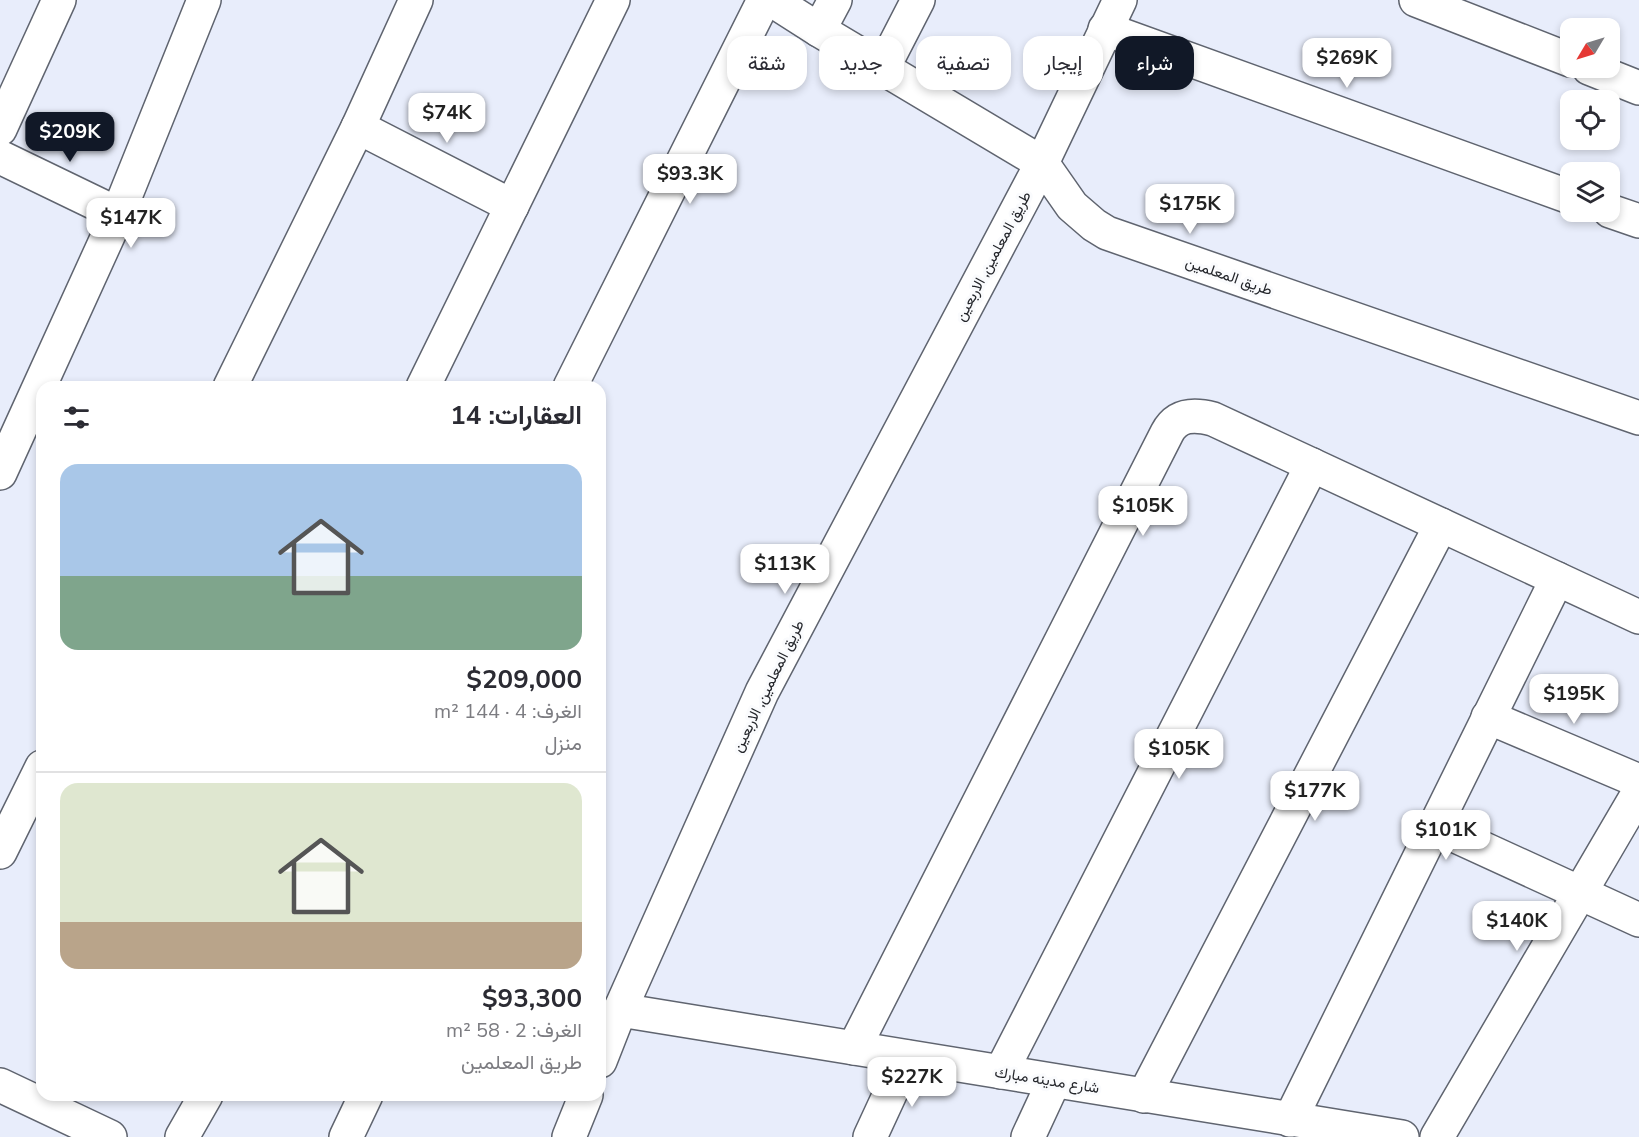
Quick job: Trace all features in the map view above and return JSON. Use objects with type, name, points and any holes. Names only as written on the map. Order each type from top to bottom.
[{"type":"street","points":[[0,129],[59,0]]},
{"type":"street","points":[[42,381],[118,214],[204,0]]},
{"type":"street","points":[[233,381],[358,128],[416,0]]},
{"type":"street","points":[[426,381],[613,0]]},
{"type":"street","points":[[573,381],[764,0]]},
{"type":"street","name":"طريق المعلمين","points":[[772,0],[829,36]]},
{"type":"street","points":[[819,30],[835,0]]},
{"type":"street","points":[[899,36],[918,0]]},
{"type":"street","name":"طريق المعلمين, الاربعين","points":[[606,1046],[762,692],[1042,163],[1120,0]]},
{"type":"street","points":[[1416,0],[1560,56]]},
{"type":"street","points":[[1105,29],[1560,192]]},
{"type":"street","points":[[1614,78],[1639,88]]},
{"type":"street","name":"طريق المعلمين","points":[[904,81],[1042,163],[1072,206],[1094,225],[1120,238],[1639,418]]},
{"type":"street","points":[[358,128],[512,206]]},
{"type":"street","points":[[0,157],[118,214]]},
{"type":"street","points":[[1620,214],[1639,221]]},
{"type":"street","points":[[0,472],[36,393]]},
{"type":"street","points":[[854,1048],[1170,427],[1185,416],[1203,416],[1639,617]]},
{"type":"street","points":[[1001,1072],[1312,465]]},
{"type":"street","points":[[1144,1096],[1441,525]]},
{"type":"street","points":[[1290,1120],[1557,579]]},
{"type":"street","points":[[1488,717],[1639,781]]},
{"type":"street","points":[[0,852],[36,779]]},
{"type":"street","points":[[1437,1137],[1639,792]]},
{"type":"street","points":[[1434,826],[1639,920]]},
{"type":"street","name":"شارع مدينه مبارك","points":[[620,1010],[1402,1137]]},
{"type":"street","points":[[870,1137],[907,1057]]},
{"type":"street","points":[[1028,1137],[1054,1081]]},
{"type":"street","points":[[0,1084],[36,1095]]},
{"type":"street","points":[[182,1137],[203,1101]]},
{"type":"street","points":[[346,1137],[363,1101]]},
{"type":"street","points":[[569,1137],[584,1101]]},
{"type":"street","points":[[64,1104],[110,1137]]}]
